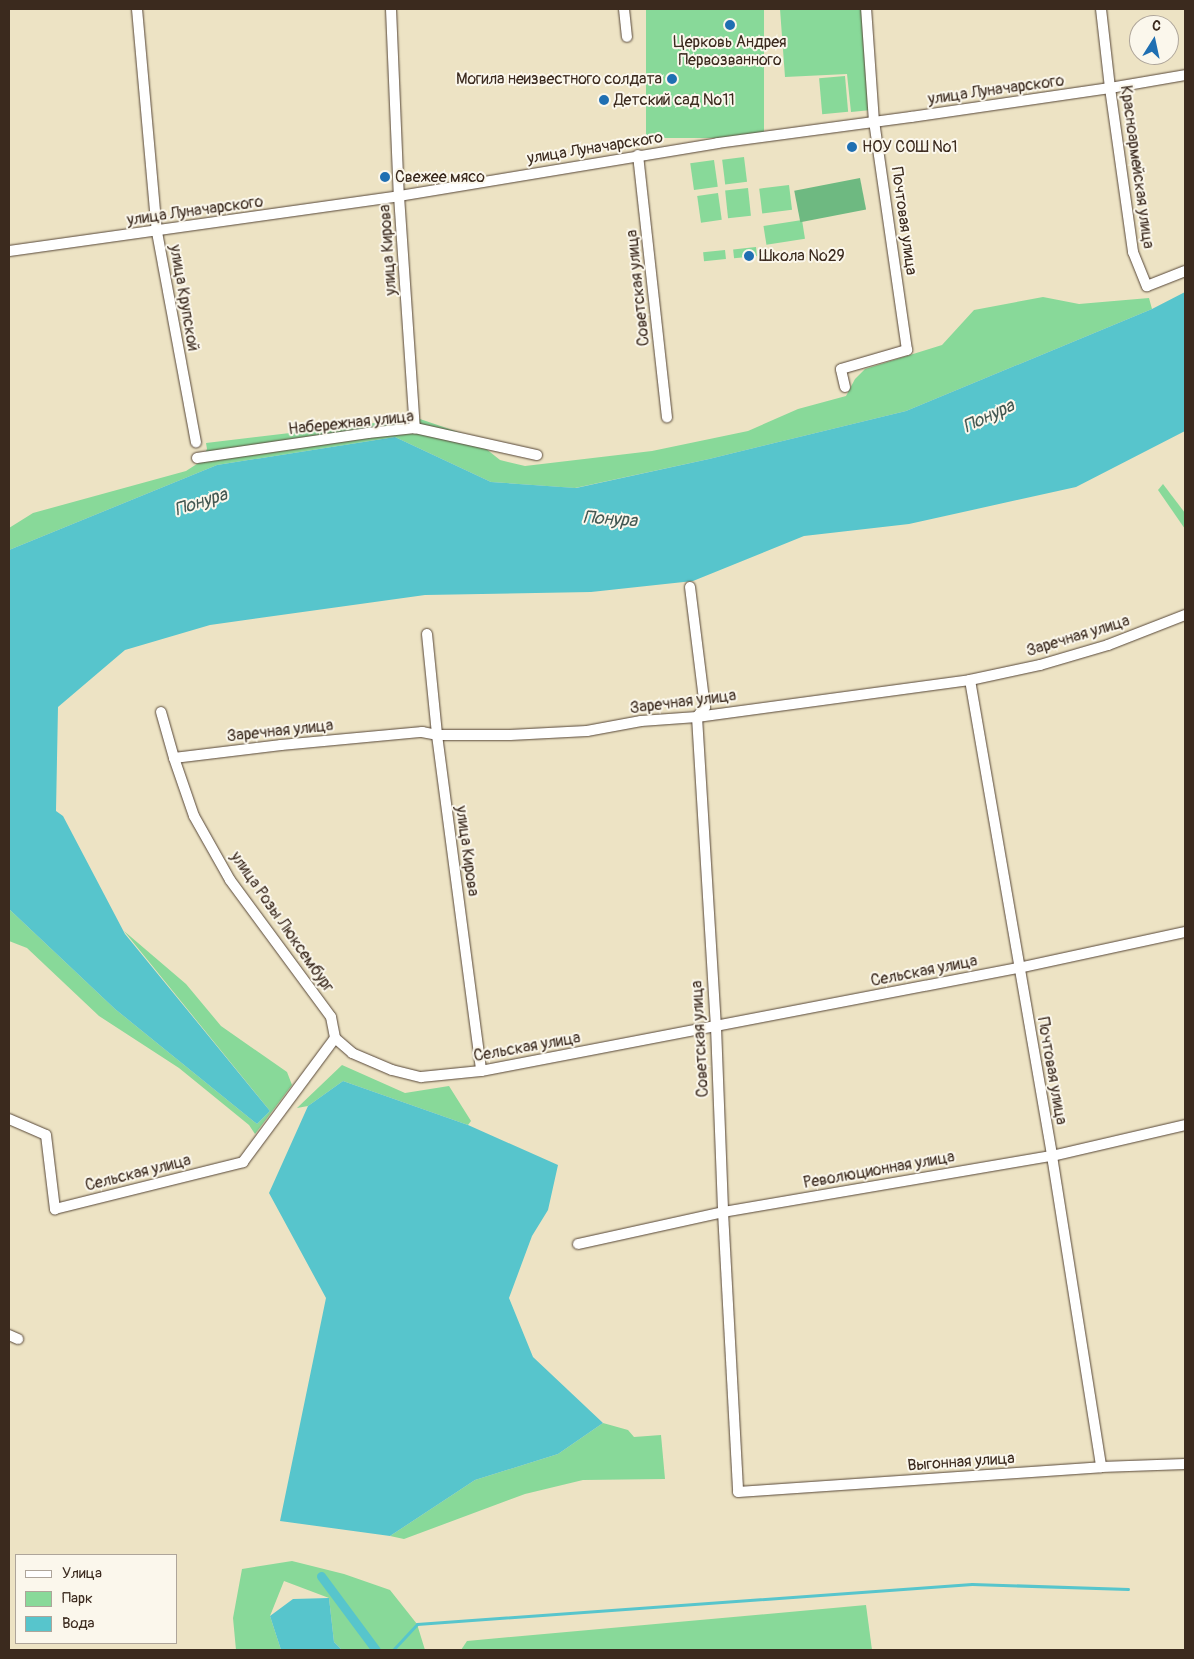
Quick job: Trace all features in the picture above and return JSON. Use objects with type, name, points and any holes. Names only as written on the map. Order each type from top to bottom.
[{"type":"street","name":"улица Крупской","points":[[137,9],[157,232],[196,442]]},
{"type":"street","name":"улица Кирова","points":[[391,9],[399,196],[415,428]]},
{"type":"street","points":[[624,9],[627,37]]},
{"type":"street","name":"Почтовая улица","points":[[845,387],[841,369],[907,350],[874,122],[866,9]]},
{"type":"street","name":"Красноармейская улица","points":[[1102,9],[1110,88],[1133,252],[1146,286],[1185,271]]},
{"type":"street","name":"улица Луначарского","points":[[9,251],[157,232],[399,196],[638,156],[1110,88],[1185,75]]},
{"type":"street","name":"Советская улица","points":[[638,156],[668,417]]},
{"type":"street","name":"Набережная улица","points":[[197,458],[415,428],[537,455]]},
{"type":"street","name":"Советская улица","points":[[690,587],[705,707],[697,717],[716,1027],[723,1212],[738,1492]]},
{"type":"street","name":"Заречная улица","points":[[174,758],[281,745],[422,732],[437,736],[587,731],[642,721],[697,717],[970,680],[1040,666],[1091,650],[1185,615]]},
{"type":"street","name":"улица Кирова","points":[[426,634],[437,736],[482,1072]]},
{"type":"street","name":"Почтовая улица","points":[[970,680],[1018,968],[1052,1156],[1101,1467]]},
{"type":"street","name":"улица Розы Люксембург","points":[[161,712],[174,758],[194,816],[230,880],[331,1017],[335,1038]]},
{"type":"street","name":"Сельская улица","points":[[9,1119],[46,1135],[56,1209],[243,1162],[335,1038],[352,1053],[392,1070],[421,1077],[482,1072],[1018,968],[1185,932]]},
{"type":"street","name":"Революционная улица","points":[[578,1244],[723,1212],[1052,1156],[1185,1125]]},
{"type":"street","name":"Выгонная улица","points":[[738,1492],[1101,1467],[1185,1464]]},
{"type":"green space","points":[[646,9],[764,9],[764,138],[646,138]]},
{"type":"green space","points":[[780,9],[862,9],[871,110],[851,112],[847,74],[785,77]]},
{"type":"green space","points":[[845,76],[848,112],[822,114],[819,78]]},
{"type":"green space","points":[[744,157],[747,182],[725,184],[722,160]]},
{"type":"green space","points":[[714,160],[718,187],[694,190],[690,163]]},
{"type":"green space","points":[[860,178],[866,209],[800,222],[794,191]]},
{"type":"green space","points":[[789,185],[792,210],[762,213],[759,189]]},
{"type":"green space","points":[[748,188],[751,216],[728,218],[725,190]]},
{"type":"green space","points":[[718,193],[722,220],[701,223],[697,196]]},
{"type":"green space","points":[[802,220],[805,239],[766,245],[763,226]]},
{"type":"green space","points":[[756,247],[757,256],[734,258],[733,249]]},
{"type":"green space","points":[[725,250],[726,259],[704,261],[703,252]]},
{"type":"green space","points":[[1043,297],[1079,304],[1149,298],[1152,309],[906,411],[709,459],[575,488],[491,482],[395,437],[217,465],[9,550],[9,528],[33,513],[186,471],[200,462],[207,449],[206,443],[417,418],[470,436],[500,460],[525,466],[652,451],[748,431],[798,409],[846,396],[855,379],[865,369],[942,345],[974,310]]},
{"type":"green space","points":[[1163,484],[1185,513],[1185,529],[1158,490]]},
{"type":"green space","points":[[9,909],[115,1009],[257,1124],[270,1111],[124,931],[186,984],[221,1026],[287,1072],[292,1085],[255,1134],[249,1125],[179,1068],[99,1016],[27,948],[9,941]]},
{"type":"green space","points":[[342,1065],[405,1093],[449,1086],[471,1121],[468,1125],[343,1081],[308,1106],[297,1108]]},
{"type":"green space","points":[[603,1423],[628,1430],[634,1437],[661,1435],[665,1479],[583,1480],[525,1494],[404,1539],[390,1536],[475,1480],[558,1454]]},
{"type":"green space","points":[[292,1561],[344,1574],[390,1590],[417,1624],[425,1650],[342,1650],[334,1642],[329,1598],[284,1581],[270,1616],[281,1650],[236,1650],[233,1618],[242,1569]]},
{"type":"green space","points":[[866,1605],[872,1650],[461,1650],[467,1641]]},
{"type":"water","name":"Понура","points":[[1185,292],[1185,431],[1076,487],[909,524],[804,536],[693,581],[591,592],[425,595],[210,625],[125,650],[58,707],[56,811],[63,816],[125,934],[270,1111],[257,1124],[115,1009],[9,909],[9,550],[217,465],[395,437],[491,482],[576,488],[709,459],[906,411],[1152,309]]},
{"type":"water","points":[[343,1081],[468,1125],[558,1165],[548,1210],[532,1236],[509,1298],[533,1357],[603,1423],[558,1454],[475,1480],[390,1536],[280,1521],[326,1298],[269,1193],[308,1106]]},
{"type":"water","points":[[329,1598],[334,1642],[342,1650],[281,1650],[270,1616],[293,1599]]},
{"type":"waterway","points":[[321,1576],[376,1650]]},
{"type":"waterway","points":[[393,1650],[417,1624],[972,1584],[1128,1589]]},
{"type":"place","name":"Церковь Андрея Первозванного","points":[[730,25]]},
{"type":"place","name":"Могила неизвестного солдата","points":[[672,79]]},
{"type":"place","name":"Детский сад №11","points":[[604,100]]},
{"type":"place","name":"НОУ СОШ №1","points":[[852,147]]},
{"type":"place","name":"Свежее мясо","points":[[385,177]]},
{"type":"place","name":"Школа №29","points":[[749,256]]}]
